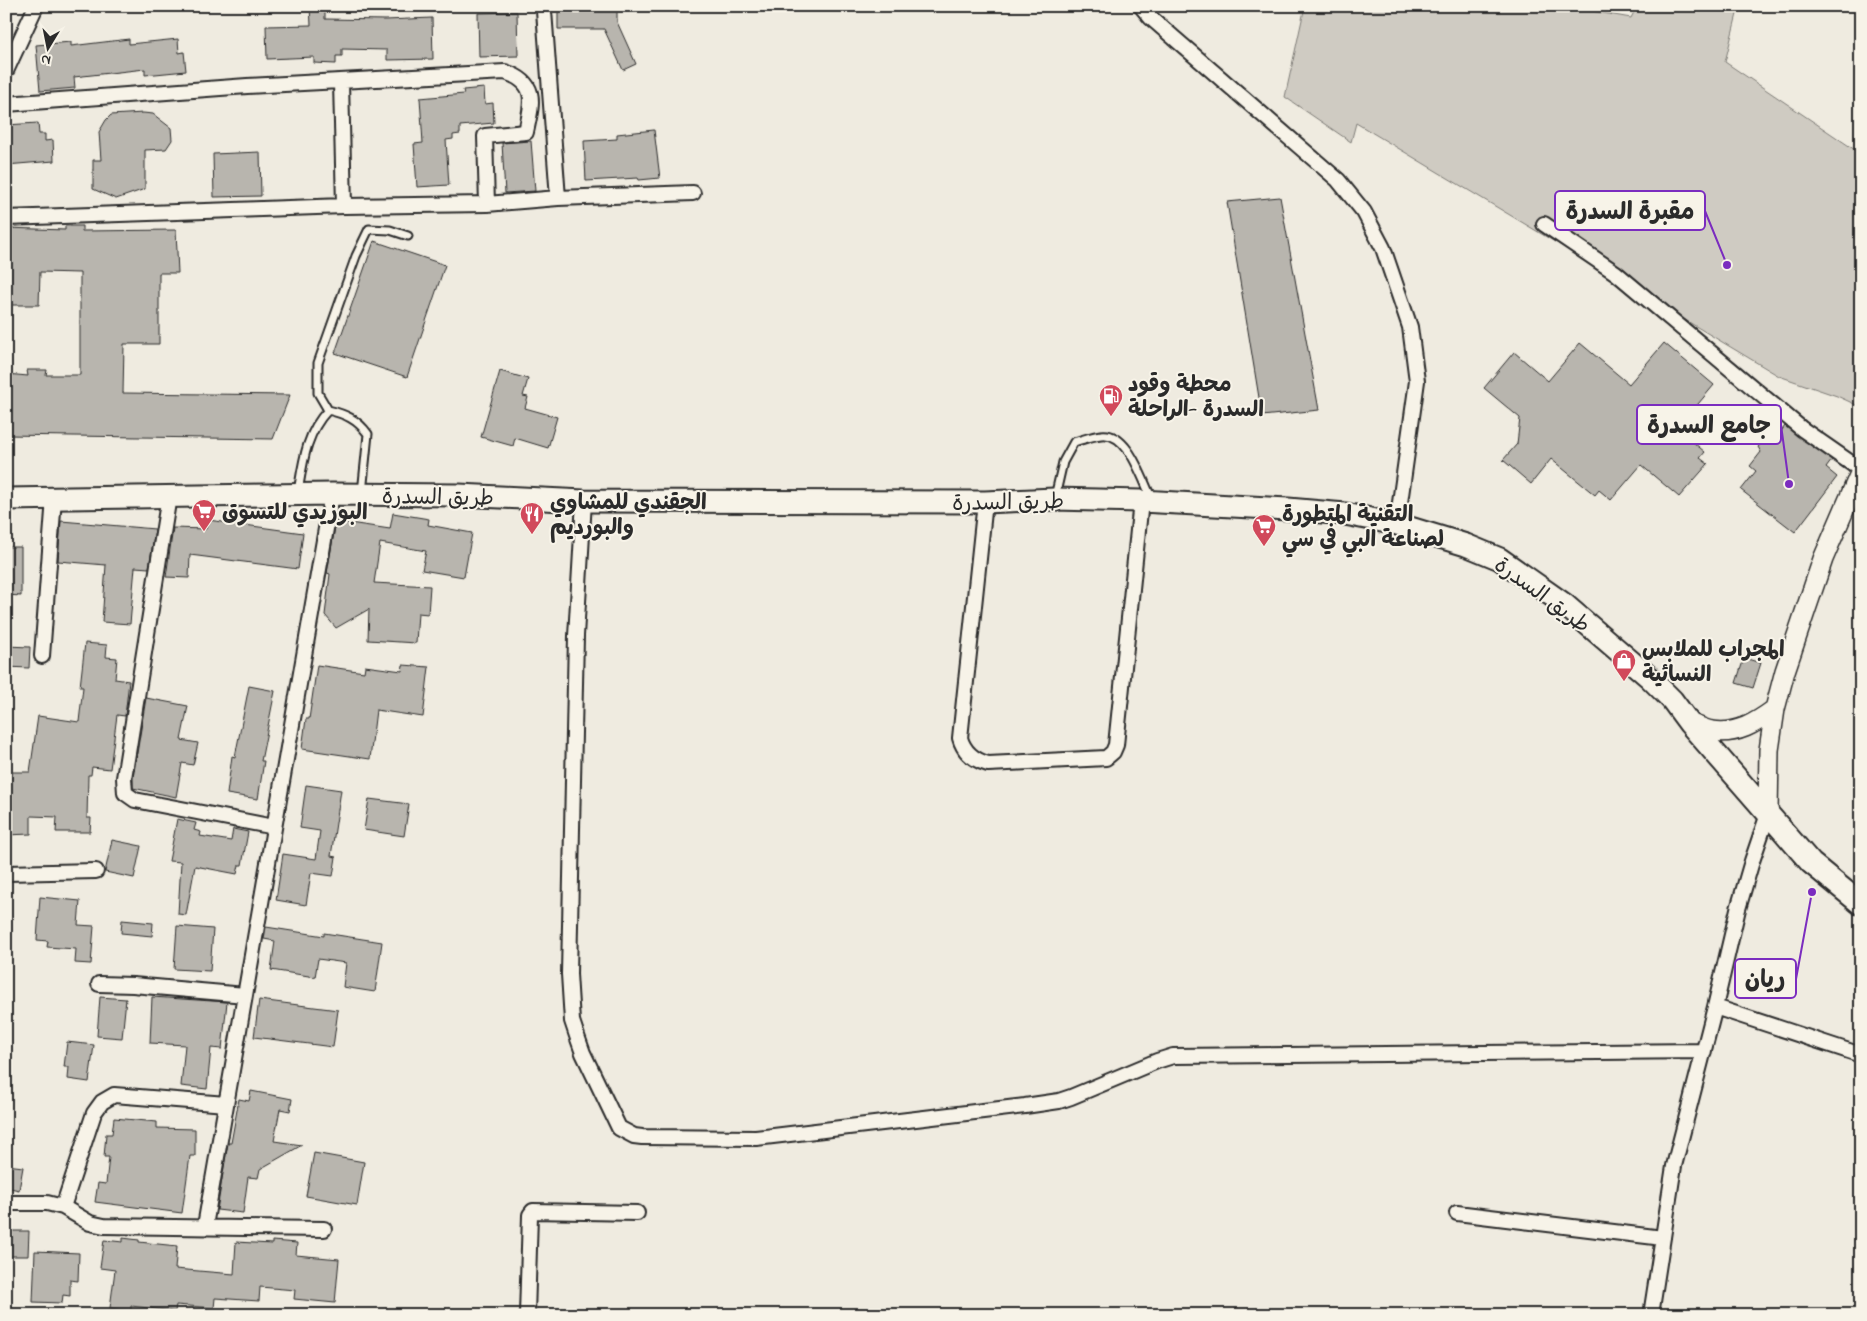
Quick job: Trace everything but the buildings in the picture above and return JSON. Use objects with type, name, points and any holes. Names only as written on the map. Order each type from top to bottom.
[{"type":"main road","name":"طريق السدرة","points":[[6,498],[361,494],[459,495],[584,501],[985,502],[1054,499],[1147,501],[1288,508],[1345,514],[1397,524],[1466,545],[1500,559],[1564,604],[1649,677],[1672,700],[1689,723],[1812,863],[1861,904]]},
{"type":"street","points":[[6,71],[36,6]]},
{"type":"street","points":[[1141,6],[1151,18],[1338,180],[1364,212],[1379,241],[1410,327],[1417,381],[1397,524]]},
{"type":"street","points":[[544,12],[558,198]]},
{"type":"street","points":[[6,104],[247,86],[504,72],[522,80],[528,86],[531,93],[532,107],[526,132],[485,136],[487,204]]},
{"type":"street","points":[[341,82],[344,206]]},
{"type":"street","points":[[6,218],[344,206],[487,204],[558,198],[693,193]]},
{"type":"street","points":[[1544,224],[1616,273],[1802,429],[1861,471],[1823,558],[1785,671],[1775,709],[1769,750],[1768,814],[1738,909],[1674,1166],[1651,1315]]},
{"type":"street","points":[[205,1226],[332,494]]},
{"type":"street","points":[[169,496],[124,789],[127,796],[135,800],[274,827]]},
{"type":"street","points":[[42,656],[54,498]]},
{"type":"street","points":[[584,501],[576,636],[569,982],[572,1021],[583,1053],[619,1128],[624,1132],[642,1137],[756,1138],[1025,1106],[1059,1101],[1071,1097],[1157,1060],[1173,1056],[1704,1051]]},
{"type":"street","points":[[985,502],[960,738],[963,747],[972,758],[988,764],[1106,758],[1113,752],[1116,745],[1147,501]]},
{"type":"street","points":[[1689,723],[1712,731],[1734,731],[1754,724],[1775,709]]},
{"type":"street","points":[[6,873],[96,871]]},
{"type":"street","points":[[99,984],[134,985],[245,995]]},
{"type":"street","points":[[1715,1007],[1861,1055]]},
{"type":"street","points":[[63,1207],[94,1113],[108,1097],[114,1095],[226,1104]]},
{"type":"street","points":[[6,1202],[47,1203],[63,1207],[90,1222],[104,1226],[324,1229]]},
{"type":"street","points":[[527,1315],[530,1215],[533,1211],[637,1214]]},
{"type":"street","points":[[1457,1213],[1663,1238]]},
{"type":"lane","points":[[361,494],[368,434],[361,425],[347,414],[328,410],[318,393],[318,363],[356,256],[370,229],[390,230],[408,236]]},
{"type":"lane","points":[[297,495],[304,454],[311,434],[318,421],[328,410]]},
{"type":"lane","points":[[1054,499],[1063,462],[1074,442],[1102,434],[1116,438],[1130,454],[1147,501]]},
{"type":"shaded area","points":[[1305,6],[1563,6],[1631,18],[1637,6],[1739,6],[1725,62],[1861,154],[1861,407],[1837,396],[1779,376],[1356,123],[1351,142],[1285,97]]},
{"type":"place","name":"مقبرة السدرة","points":[[1727,265]]},
{"type":"place","name":"محطة وقود السدرة -الراحلة","points":[[1111,417]]},
{"type":"place","name":"جامع السدرة","points":[[1789,484]]},
{"type":"place","name":"البوزيدي للتسوق","points":[[204,532]]},
{"type":"place","name":"الجقندي للمشاوي والبورديم","points":[[532,535]]},
{"type":"place","name":"التقنية المتطورة لصناعة البي في سي","points":[[1264,547]]},
{"type":"place","name":"المجراب للملابس النسائية","points":[[1624,682]]},
{"type":"place","name":"ريان","points":[[1812,892]]}]
